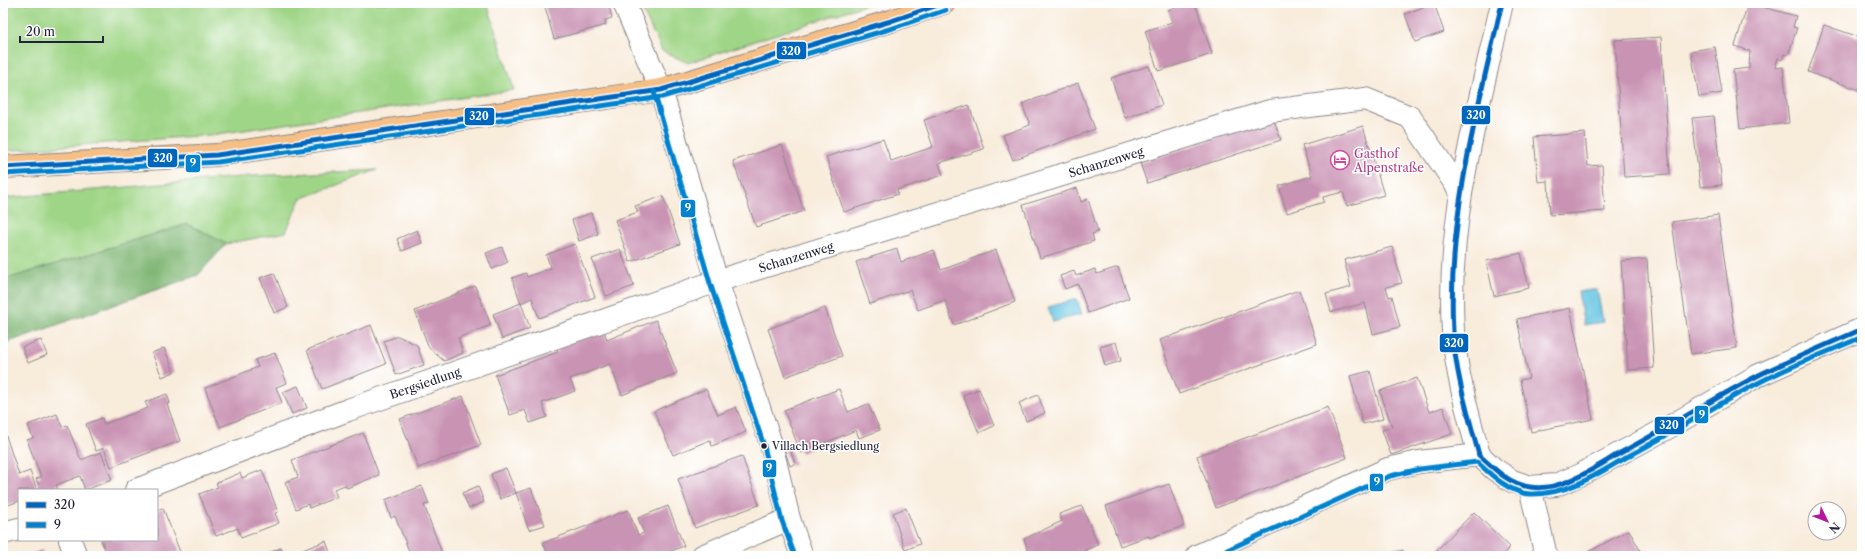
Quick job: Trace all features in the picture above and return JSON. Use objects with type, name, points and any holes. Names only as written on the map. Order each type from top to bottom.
[{"type":"main road","points":[[3,167],[217,155],[661,90],[891,21],[944,3]]},
{"type":"street","points":[[624,3],[661,90],[717,281],[771,444],[789,519],[802,556]]},
{"type":"street","points":[[1502,3],[1460,192],[1453,262],[1453,331],[1463,398],[1479,455],[1494,469],[1512,481],[1530,487],[1556,485],[1580,475],[1697,412],[1757,376],[1862,329]]},
{"type":"street","name":"Schanzenweg","points":[[717,281],[1270,111],[1365,99],[1410,118],[1460,192]]},
{"type":"street","name":"Bergsiedlung","points":[[139,489],[348,410],[717,281]]},
{"type":"street","points":[[1197,556],[1388,469],[1418,462],[1479,455]]},
{"type":"street","points":[[1530,487],[1546,556]]},
{"type":"street","points":[[702,556],[789,519]]},
{"type":"street","points":[[3,533],[18,529]]},
{"type":"street","points":[[70,541],[76,556]]},
{"type":"green space","points":[[3,3],[487,3],[514,90],[211,135],[3,151]]},
{"type":"green space","points":[[639,3],[871,3],[688,63],[662,51]]},
{"type":"green space","points":[[377,170],[300,199],[286,232],[226,244],[188,224],[3,280],[3,198],[251,176]]},
{"type":"green space","points":[[188,224],[226,244],[198,275],[3,344],[3,280]]},
{"type":"water","points":[[1597,289],[1603,322],[1584,325],[1578,292]]},
{"type":"water","points":[[1077,299],[1082,314],[1053,322],[1048,307]]},
{"type":"building","points":[[544,3],[608,3],[612,18],[605,20],[606,25],[554,39]]},
{"type":"building","points":[[1189,3],[1195,3],[1212,54],[1158,71],[1145,31],[1172,22],[1168,10]]},
{"type":"building","points":[[1434,3],[1444,32],[1415,42],[1405,14]]},
{"type":"building","points":[[1748,3],[1796,16],[1793,27],[1797,28],[1788,55],[1784,54],[1782,60],[1778,58],[1775,68],[1783,67],[1789,123],[1740,129],[1733,70],[1749,68],[1750,51],[1735,46]]},
{"type":"building","points":[[1824,25],[1862,38],[1862,91],[1808,72]]},
{"type":"building","points":[[1661,37],[1670,174],[1624,177],[1615,40]]},
{"type":"building","points":[[1715,47],[1722,93],[1699,97],[1691,51]]},
{"type":"building","points":[[1149,66],[1162,105],[1125,118],[1111,78]]},
{"type":"building","points":[[1078,83],[1095,129],[1013,160],[1003,135],[1030,125],[1022,104]]},
{"type":"building","points":[[969,105],[984,149],[939,163],[943,175],[897,190],[898,194],[844,212],[826,157],[883,139],[891,161],[933,147],[924,120]]},
{"type":"building","points":[[1714,116],[1722,185],[1700,187],[1692,118]]},
{"type":"building","points":[[1274,120],[1281,140],[1147,183],[1140,163]]},
{"type":"building","name":"Gasthof Alpenstraße","points":[[1363,126],[1384,195],[1347,206],[1343,192],[1323,197],[1324,202],[1287,213],[1279,186],[1312,176],[1302,145]]},
{"type":"building","points":[[1585,133],[1588,166],[1602,165],[1605,211],[1550,215],[1548,181],[1538,182],[1534,137]]},
{"type":"building","points":[[782,145],[804,211],[756,227],[733,161]]},
{"type":"building","points":[[1077,188],[1081,202],[1088,199],[1098,232],[1092,234],[1094,241],[1040,258],[1023,205]]},
{"type":"building","points":[[663,196],[680,244],[630,262],[615,220],[638,212],[635,206]]},
{"type":"building","points":[[591,213],[598,234],[579,241],[572,220]]},
{"type":"building","points":[[1718,215],[1737,348],[1691,354],[1672,222]]},
{"type":"building","points":[[417,230],[422,243],[402,251],[397,239]]},
{"type":"building","points":[[575,244],[595,297],[539,318],[532,298],[521,303],[512,278],[526,273],[527,277],[551,268],[546,255]]},
{"type":"building","points":[[502,247],[508,262],[492,269],[486,253]]},
{"type":"building","points":[[1392,247],[1402,283],[1386,287],[1389,297],[1392,296],[1400,327],[1373,334],[1365,303],[1331,312],[1326,294],[1351,287],[1344,260]]},
{"type":"building","points":[[620,249],[634,286],[606,296],[592,259]]},
{"type":"building","points":[[897,249],[901,262],[934,250],[941,270],[996,250],[1015,302],[954,325],[945,300],[918,310],[910,290],[870,304],[856,262]]},
{"type":"building","points":[[1521,253],[1529,288],[1494,296],[1486,261]]},
{"type":"building","points":[[1647,259],[1654,368],[1628,370],[1621,261]]},
{"type":"building","points":[[1118,267],[1129,298],[1088,313],[1078,284],[1065,289],[1060,276],[1074,271],[1076,276],[1095,269],[1097,274]]},
{"type":"building","points":[[274,273],[288,307],[274,313],[260,278]]},
{"type":"building","points":[[475,286],[491,325],[458,338],[463,353],[444,361],[429,348],[415,311]]},
{"type":"building","points":[[1299,290],[1317,344],[1179,394],[1160,340]]},
{"type":"building","points":[[521,303],[530,328],[502,339],[493,314]]},
{"type":"building","points":[[825,308],[842,356],[785,377],[768,329]]},
{"type":"building","points":[[1570,308],[1593,419],[1531,432],[1520,380],[1529,378],[1517,319]]},
{"type":"building","points":[[656,320],[677,373],[622,395],[610,364],[570,379],[575,391],[542,403],[547,417],[530,423],[525,410],[510,415],[495,375],[558,352],[556,344],[604,330],[607,340]]},
{"type":"building","points":[[371,325],[386,364],[322,389],[307,350]]},
{"type":"building","points":[[398,336],[417,345],[424,365],[396,375],[384,341]]},
{"type":"building","points":[[41,340],[47,355],[28,363],[22,347]]},
{"type":"building","points":[[1116,342],[1121,361],[1105,366],[1100,347]]},
{"type":"building","points":[[164,348],[174,372],[162,377],[152,353]]},
{"type":"building","points":[[275,353],[287,383],[276,387],[282,403],[220,427],[205,388],[258,367],[255,360]]},
{"type":"building","points":[[1370,371],[1383,419],[1363,424],[1350,376]]},
{"type":"building","points":[[1417,378],[1429,412],[1443,407],[1452,434],[1391,455],[1382,430],[1392,427],[1380,391]]},
{"type":"building","points":[[298,386],[307,408],[292,414],[283,392]]},
{"type":"building","points":[[706,389],[718,415],[736,407],[746,432],[712,446],[710,440],[673,455],[654,411]]},
{"type":"building","points":[[839,389],[848,412],[868,404],[880,430],[859,438],[856,430],[801,453],[784,410]]},
{"type":"building","points":[[979,389],[994,426],[979,433],[963,395]]},
{"type":"building","points":[[167,394],[170,403],[167,404],[180,441],[111,467],[104,448],[96,451],[86,424],[102,418],[104,424],[148,408],[145,402]]},
{"type":"building","points":[[1038,395],[1045,413],[1026,421],[1019,403]]},
{"type":"building","points":[[463,396],[481,445],[418,468],[400,419]]},
{"type":"building","points":[[1328,407],[1347,458],[1216,508],[1197,456]]},
{"type":"building","points":[[57,414],[62,427],[67,425],[81,460],[101,452],[112,480],[85,489],[80,476],[56,485],[58,489],[41,489],[36,479],[41,477],[27,440],[33,438],[28,425]]},
{"type":"building","points":[[363,433],[379,475],[347,488],[345,485],[334,489],[337,497],[309,508],[308,504],[296,509],[285,482],[298,477],[292,460]]},
{"type":"building","points":[[6,436],[19,475],[30,471],[37,489],[18,489],[18,501],[3,507],[3,437]]},
{"type":"building","points":[[788,443],[795,464],[790,466],[783,445]]},
{"type":"building","points":[[742,456],[759,505],[695,528],[678,479]]},
{"type":"building","points":[[506,468],[516,493],[500,499],[491,474]]},
{"type":"building","points":[[262,470],[278,512],[275,513],[279,523],[241,538],[238,528],[216,536],[199,494],[218,487],[216,483],[240,473],[242,478]]},
{"type":"building","points":[[1169,484],[1184,526],[1120,546],[1106,506]]},
{"type":"building","points":[[422,486],[429,504],[424,505],[443,556],[411,556],[395,516],[391,518],[385,500]]},
{"type":"building","points":[[478,486],[484,502],[469,508],[462,493]]},
{"type":"building","points":[[531,488],[545,525],[529,530],[516,493]]},
{"type":"building","points":[[668,506],[684,546],[659,556],[549,556],[543,543],[628,510],[638,535],[644,533],[638,518]]},
{"type":"building","points":[[1082,506],[1098,545],[1085,550],[1087,556],[1030,556],[1024,539],[1062,521],[1059,514]]},
{"type":"building","points":[[163,508],[180,552],[168,556],[108,556],[101,541],[158,541],[158,510]]},
{"type":"building","points":[[906,508],[920,544],[905,550],[893,513]]},
{"type":"building","points":[[1474,512],[1510,547],[1501,556],[1435,556],[1433,554]]},
{"type":"building","points":[[1629,530],[1643,556],[1581,556]]},
{"type":"building","points":[[326,541],[331,556],[288,556],[310,547]]},
{"type":"building","points":[[281,548],[285,556],[261,556]]},
{"type":"building","points":[[42,550],[44,556],[25,556]]},
{"type":"building","points":[[1403,550],[1404,556],[1381,556],[1381,555]]},
{"type":"transit line","name":"320","points":[[3,167],[217,155],[661,90],[891,21],[944,3]]},
{"type":"transit line","name":"320","points":[[1479,455],[1456,362],[1453,331],[1452,289],[1459,207],[1466,166],[1502,3]]},
{"type":"transit line","name":"9","points":[[3,174],[218,162],[662,97],[893,28],[946,10]]},
{"type":"transit line","name":"9","points":[[654,92],[710,283],[764,446],[782,521],[795,556]]},
{"type":"transit line","name":"320","points":[[1479,455],[1502,475],[1515,483],[1530,487],[1542,488],[1554,486],[1578,477],[1757,376],[1862,329]]},
{"type":"transit line","name":"9","points":[[1214,556],[1390,476],[1420,469],[1477,462],[1508,487],[1523,493],[1543,493],[1568,488],[1603,471],[1760,382],[1862,337]]},
{"type":"place","name":"Gasthof Alpenstraße","points":[[1340,160]]},
{"type":"place","name":"Villach Bergsiedlung","points":[[764,446]]}]
